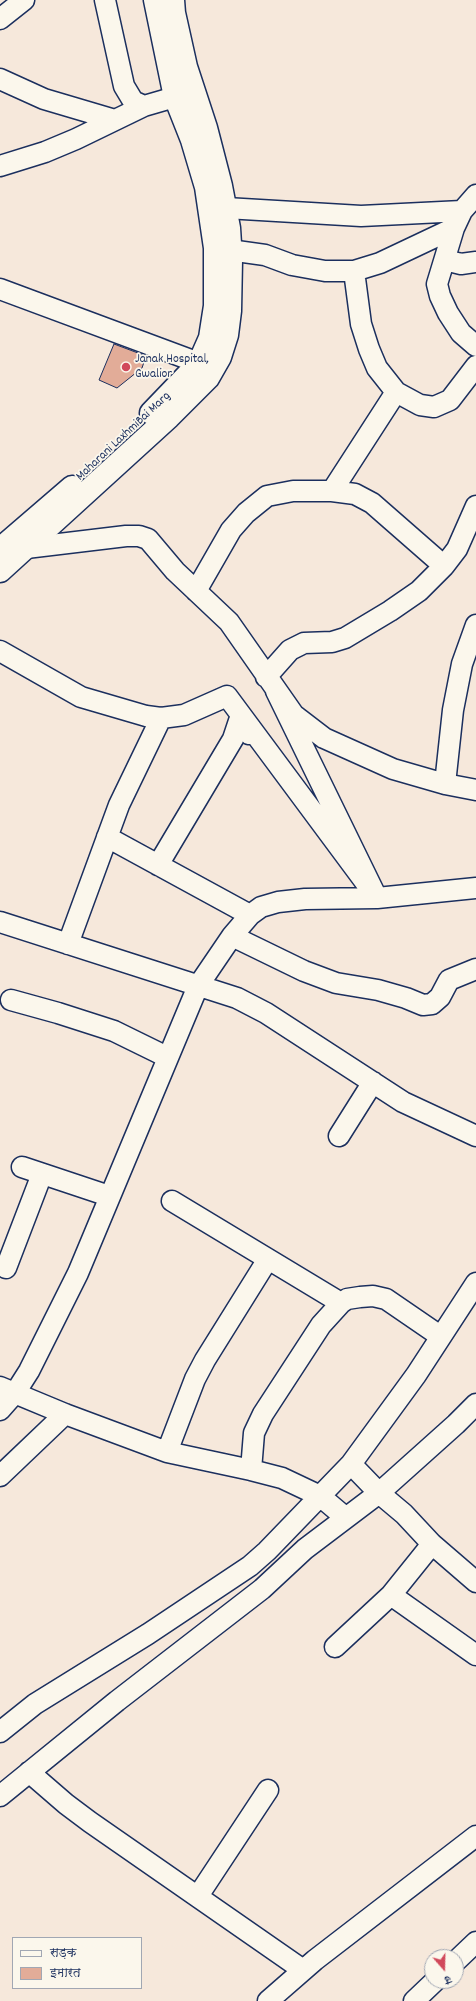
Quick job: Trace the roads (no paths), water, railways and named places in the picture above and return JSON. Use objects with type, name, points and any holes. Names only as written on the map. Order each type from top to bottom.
[{"type":"main road","name":"Maharani LaxhmiBai Marg","points":[[0,549],[60,498],[157,408],[199,363],[210,338],[223,248],[192,140],[175,97],[155,0]]},
{"type":"main road","points":[[0,572],[208,378],[220,357],[227,335],[230,311],[223,248],[226,208],[206,128],[186,68],[174,13],[173,0]]},
{"type":"street","points":[[0,18],[24,0]]},
{"type":"street","points":[[105,0],[124,86],[133,101],[144,106]]},
{"type":"street","points":[[0,79],[44,99],[115,120]]},
{"type":"street","points":[[0,166],[45,152],[144,106],[175,97]]},
{"type":"street","points":[[476,195],[458,220],[437,284],[440,296],[448,313],[461,333],[476,346]]},
{"type":"street","points":[[226,208],[354,216],[458,220]]},
{"type":"street","points":[[223,248],[265,255],[292,265],[325,271],[354,272],[380,264],[458,220]]},
{"type":"street","points":[[445,260],[461,264],[476,262]]},
{"type":"street","points":[[354,272],[361,324],[369,349],[377,368],[396,392],[420,405],[434,407],[450,400],[476,366]]},
{"type":"street","points":[[0,289],[199,363]]},
{"type":"street","points":[[332,491],[396,392]]},
{"type":"street","points":[[196,592],[231,530],[246,513],[267,496],[293,491],[332,491],[355,494],[372,503],[444,566]]},
{"type":"street","points":[[271,684],[290,650],[304,643],[332,642],[345,638],[390,612],[419,591],[444,566],[457,549],[476,506]]},
{"type":"street","points":[[26,548],[126,536],[138,536],[148,539],[155,545],[163,558],[196,592],[229,622],[294,715],[324,738],[393,769],[445,784],[476,790]]},
{"type":"street","points":[[445,784],[454,702],[462,664],[476,625]]},
{"type":"street","points":[[0,651],[81,697],[146,716],[161,718],[184,715],[227,696],[377,898]]},
{"type":"street","points":[[271,684],[377,898]]},
{"type":"street","points":[[68,944],[119,805],[161,718]]},
{"type":"street","points":[[158,865],[233,739],[239,721],[377,898]]},
{"type":"street","points":[[107,837],[250,915]]},
{"type":"street","points":[[0,1410],[7,1390],[30,1371],[78,1273],[167,1057],[198,986],[232,936],[250,915],[261,907],[278,902],[305,899],[377,898],[476,888]]},
{"type":"street","points":[[0,922],[237,998],[254,1007],[403,1102],[476,1136]]},
{"type":"street","points":[[232,936],[304,971],[336,983],[378,990],[406,998],[423,1005],[432,1004],[440,997],[449,980],[476,969]]},
{"type":"street","points":[[11,1000],[114,1031],[167,1057]]},
{"type":"street","points":[[339,1136],[373,1082]]},
{"type":"street","points":[[22,1167],[110,1196]]},
{"type":"street","points":[[6,1268],[42,1174]]},
{"type":"street","points":[[172,1201],[341,1303]]},
{"type":"street","points":[[167,1452],[195,1379],[205,1360],[268,1259]]},
{"type":"street","points":[[0,1732],[35,1704],[148,1634],[250,1566],[351,1464],[416,1375],[440,1336],[476,1283]]},
{"type":"street","points":[[251,1470],[254,1433],[263,1414],[321,1325],[341,1303],[347,1299],[360,1296],[374,1296],[386,1299],[440,1336]]},
{"type":"street","points":[[0,1378],[7,1390],[65,1414],[167,1452],[282,1478],[320,1496],[346,1518]]},
{"type":"street","points":[[0,1796],[262,1589],[306,1549],[379,1493],[456,1424],[476,1404]]},
{"type":"street","points":[[0,1476],[65,1414]]},
{"type":"street","points":[[351,1464],[379,1493],[404,1514],[432,1544],[476,1582]]},
{"type":"street","points":[[335,1647],[391,1595],[432,1544]]},
{"type":"street","points":[[391,1595],[476,1655]]},
{"type":"street","points":[[29,1772],[66,1804],[90,1822],[303,1970]]},
{"type":"street","points":[[198,1896],[268,1790]]},
{"type":"street","points":[[268,2001],[303,1970],[476,1836]]},
{"type":"street","points":[[464,1953],[476,1942]]},
{"type":"street","points":[[414,2001],[427,1989]]},
{"type":"place","name":"Janak Hospital, Gwalior","points":[[126,367]]}]
